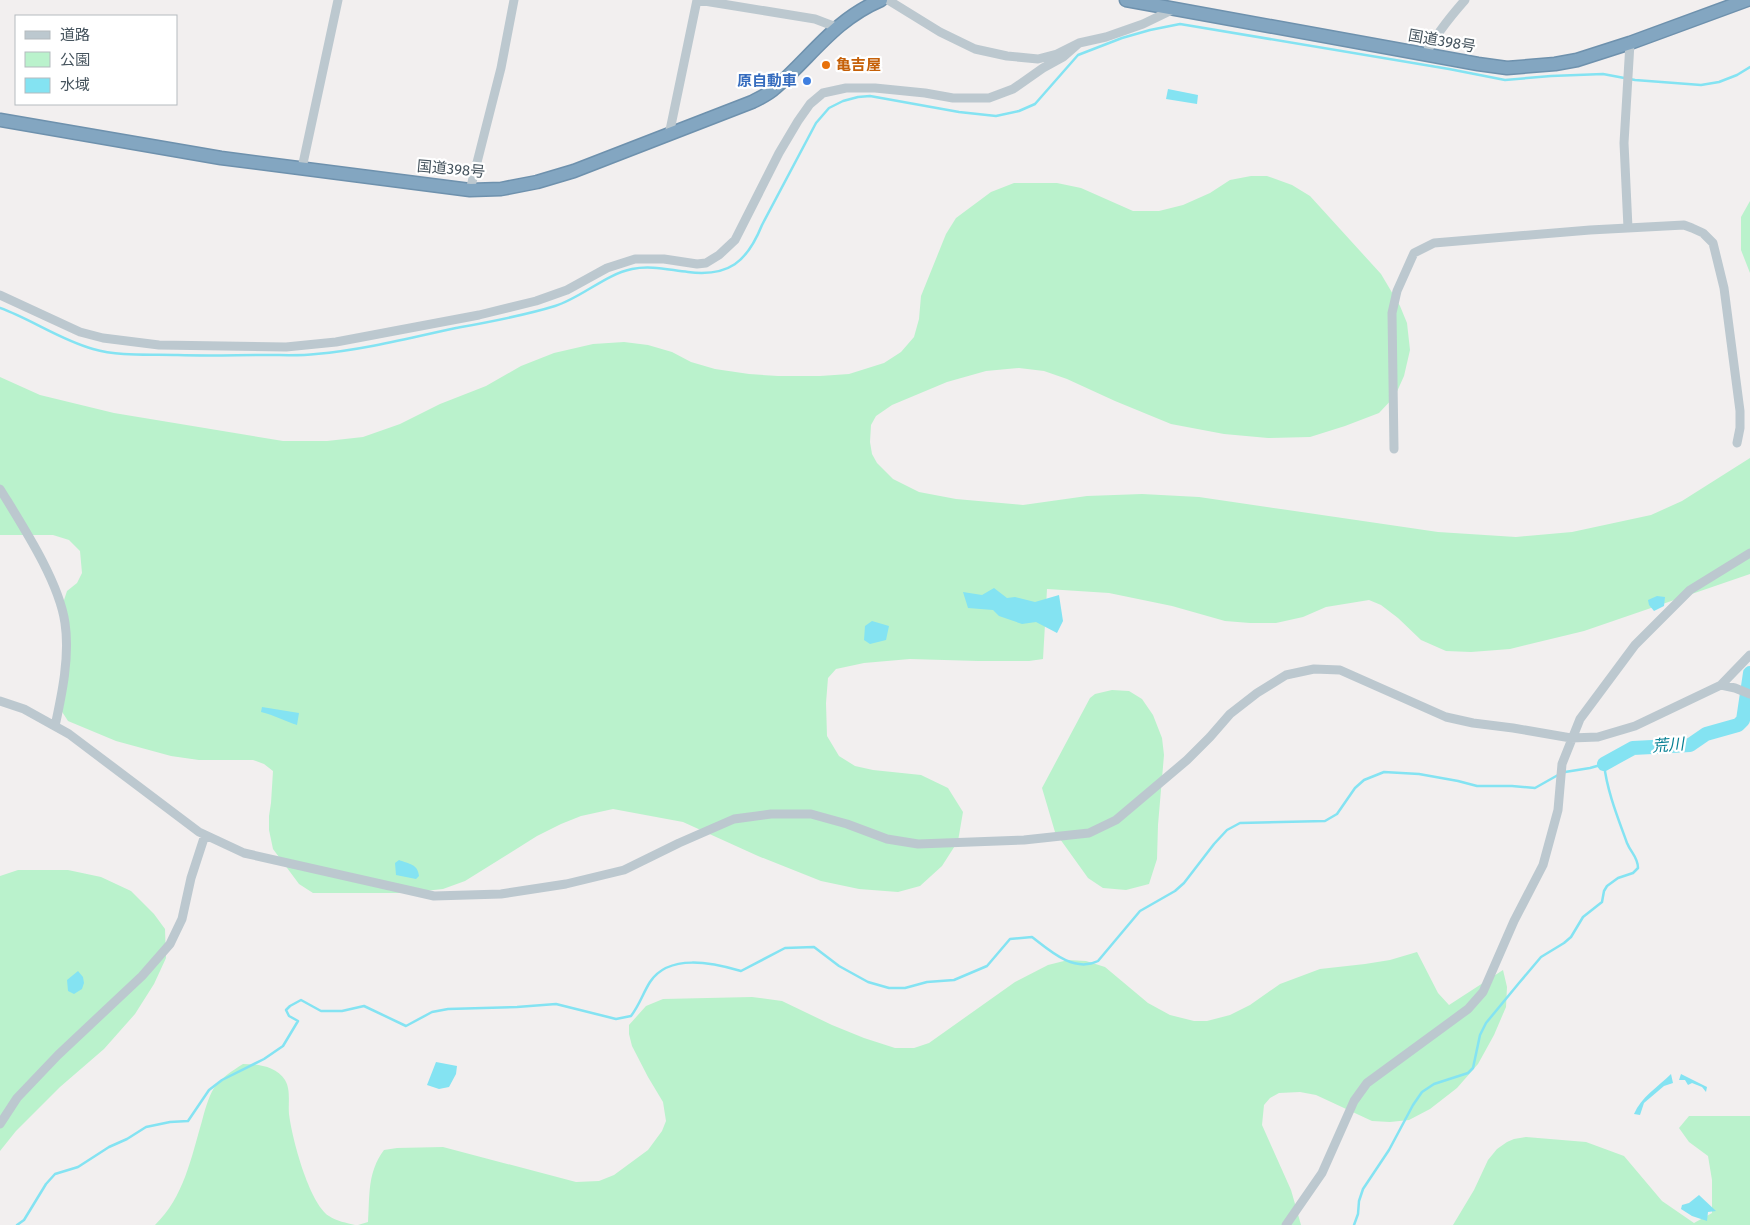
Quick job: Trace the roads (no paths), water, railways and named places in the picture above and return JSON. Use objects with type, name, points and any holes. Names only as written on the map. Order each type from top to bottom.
[{"type":"highway","name":"国道398号","points":[[0,120],[221,158],[470,190],[501,189],[574,172],[752,102],[774,90],[836,27],[866,6],[881,0]]},
{"type":"highway","name":"国道398号","points":[[1126,0],[1425,55],[1508,68],[1577,60],[1630,43],[1747,0]]},
{"type":"street","points":[[302,168],[338,0]]},
{"type":"street","points":[[470,190],[501,68],[514,0]]},
{"type":"street","points":[[669,135],[698,0],[815,19],[836,27]]},
{"type":"street","points":[[888,0],[940,32],[975,49],[1007,56],[1038,59],[1057,54],[1079,43],[1106,37],[1142,24],[1174,9]]},
{"type":"street","points":[[1425,55],[1450,16],[1466,0]]},
{"type":"street","points":[[0,295],[72,329],[103,338],[158,345],[286,347],[336,342],[478,315],[526,303],[568,290],[607,268],[635,259],[664,259],[697,264],[706,263],[725,251],[736,240],[779,154],[798,121],[810,104],[823,94],[846,88],[875,88],[953,98],[989,98],[1013,89],[1043,68],[1063,57],[1079,43]]},
{"type":"street","points":[[1628,228],[1624,143],[1630,43]]},
{"type":"street","points":[[1394,449],[1392,313],[1397,291],[1414,253],[1434,243],[1684,225],[1704,233],[1713,243],[1724,288],[1730,327],[1740,411],[1738,443]]},
{"type":"street","points":[[0,488],[42,562],[64,615],[66,637],[64,682],[56,726]]},
{"type":"street","points":[[1286,1225],[1322,1174],[1354,1101],[1367,1083],[1468,1009],[1483,992],[1514,921],[1543,865],[1558,810],[1562,768],[1571,738],[1580,719],[1635,645],[1690,590],[1750,553]]},
{"type":"street","points":[[0,701],[24,709],[69,734],[200,832],[244,854],[434,896],[500,894],[566,884],[624,870],[734,819],[771,814],[811,814],[847,824],[888,839],[918,844],[1024,840],[1089,833],[1116,820],[1188,760],[1230,714],[1257,693],[1286,675],[1314,669],[1340,670],[1446,717],[1571,738],[1598,737],[1635,726],[1721,685],[1750,655]]},
{"type":"street","points":[[1721,685],[1750,694]]},
{"type":"street","points":[[0,1124],[17,1098],[58,1055],[142,976],[170,944],[182,919],[191,878],[205,835]]},
{"type":"water","points":[[1168,89],[1198,95],[1197,104],[1166,99]]},
{"type":"water","points":[[994,588],[1007,598],[1015,597],[1035,602],[1059,595],[1063,621],[1057,633],[1036,622],[1022,624],[999,616],[993,610],[968,608],[963,592],[982,595]]},
{"type":"water","points":[[1657,596],[1665,597],[1664,606],[1654,611],[1649,605],[1648,600]]},
{"type":"water","points":[[872,621],[889,626],[886,640],[870,644],[864,640],[865,626]]},
{"type":"water","points":[[262,707],[299,713],[297,725],[261,712]]},
{"type":"water","points":[[399,860],[415,867],[419,876],[416,879],[396,875],[395,863]]},
{"type":"water","points":[[78,971],[83,977],[84,983],[82,989],[74,994],[68,991],[67,980]]},
{"type":"water","points":[[436,1062],[457,1066],[456,1074],[449,1087],[439,1089],[427,1085]]},
{"type":"water","points":[[1671,1074],[1673,1083],[1664,1086],[1644,1103],[1640,1115],[1634,1114],[1645,1097]]},
{"type":"water","points":[[1681,1074],[1707,1087],[1706,1092],[1702,1087],[1692,1083],[1688,1085],[1685,1080],[1679,1080]]},
{"type":"water","points":[[1699,1195],[1716,1211],[1708,1212],[1707,1221],[1692,1216],[1681,1209],[1682,1205],[1689,1203]]},
{"type":"waterway","points":[[0,308],[57,335],[103,352],[135,355],[304,355],[369,347],[531,313],[565,302],[613,276],[632,269],[653,268],[702,273],[715,272],[735,264],[750,249],[816,123],[829,108],[843,101],[870,96],[959,112],[996,116],[1019,111],[1035,104],[1078,55],[1122,38],[1180,24],[1505,80],[1603,74],[1635,80],[1701,85],[1719,82],[1737,75],[1750,67]]},
{"type":"waterway","name":"荒川","points":[[1604,764],[1633,748],[1690,745],[1706,734],[1738,725],[1743,720],[1750,673]]},
{"type":"waterway","points":[[1354,1225],[1363,1189],[1389,1150],[1422,1092],[1434,1084],[1468,1073],[1473,1068],[1480,1035],[1486,1023],[1541,957],[1571,937],[1583,917],[1602,902],[1607,886],[1618,878],[1633,873],[1638,868],[1637,861],[1627,843],[1613,804],[1604,764],[1565,772]]},
{"type":"waterway","points":[[17,1225],[24,1220],[46,1184],[55,1174],[78,1167],[109,1147],[127,1139],[146,1127],[170,1122],[188,1121],[209,1090],[222,1080],[264,1059],[283,1046],[298,1021],[289,1016],[286,1010],[301,1000],[321,1011],[342,1011],[364,1006],[406,1026],[432,1012],[448,1009],[556,1004],[616,1019],[631,1016],[650,982],[658,973],[668,967],[680,964],[705,963],[741,971],[785,948],[814,947],[839,966],[868,982],[889,988],[905,988],[927,982],[954,980],[987,966],[1010,939],[1032,937],[1063,959],[1080,964],[1089,964],[1098,961],[1140,911],[1175,891],[1184,883],[1227,830],[1240,823],[1325,821],[1337,814],[1355,788],[1364,780],[1384,772],[1419,774],[1477,786],[1535,788],[1558,775]]},
{"type":"place","name":"亀吉屋","points":[[826,65]]},
{"type":"place","name":"原自動車","points":[[807,81]]}]
